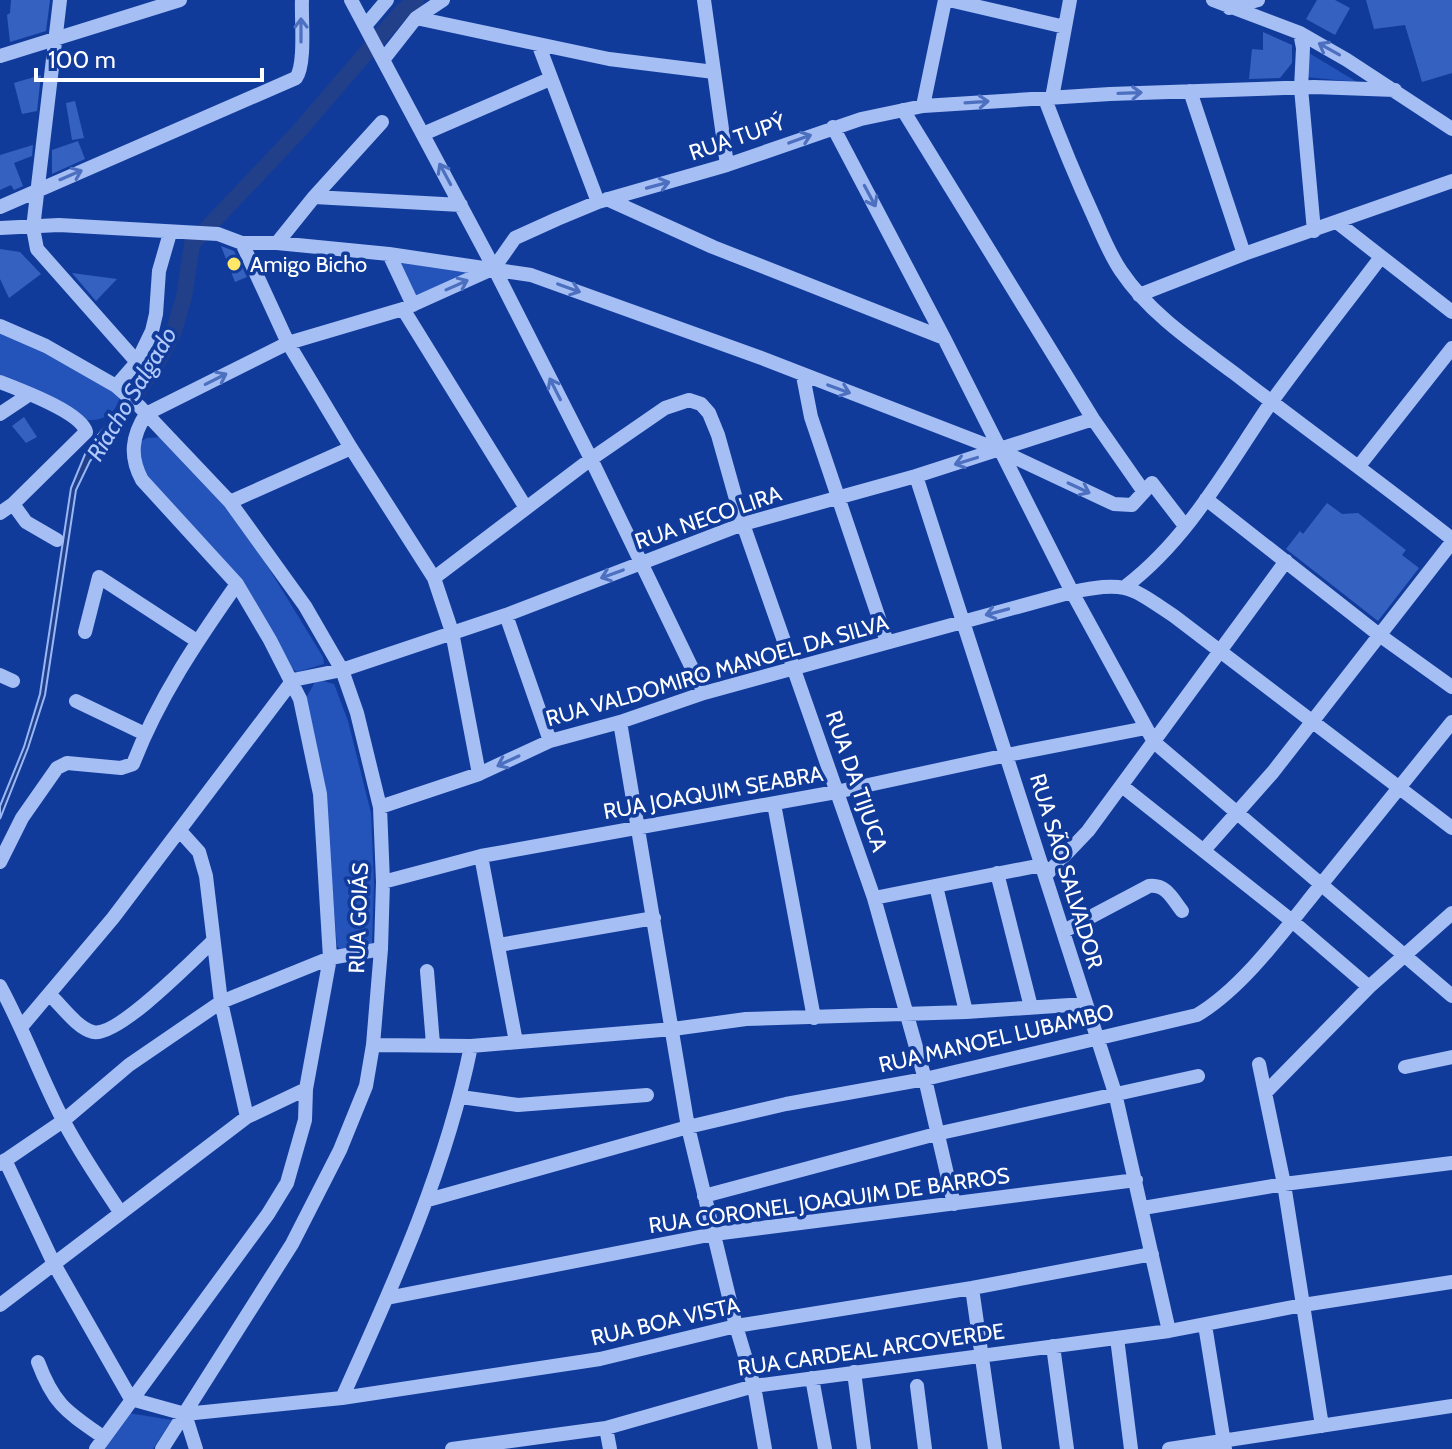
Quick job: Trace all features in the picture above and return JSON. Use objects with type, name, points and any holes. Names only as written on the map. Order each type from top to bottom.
[{"type":"street","points":[[60,0],[33,228],[37,249],[137,362]]},
{"type":"street","points":[[0,56],[180,0]]},
{"type":"street","points":[[0,207],[287,82],[300,72],[302,0]]},
{"type":"street","points":[[351,0],[494,268],[704,693]]},
{"type":"street","points":[[367,29],[387,0]]},
{"type":"street","points":[[383,60],[416,18],[443,0]]},
{"type":"street","points":[[704,0],[727,165]]},
{"type":"street","points":[[923,106],[947,0],[1065,27]]},
{"type":"street","points":[[1070,0],[1048,99],[1068,160],[1120,269],[1139,295],[1170,324],[1452,540],[1314,722],[1204,850]]},
{"type":"street","points":[[1213,0],[1300,33],[1395,90],[1452,129]]},
{"type":"street","points":[[1229,8],[1258,0]]},
{"type":"street","points":[[416,18],[609,59],[714,72]]},
{"type":"street","points":[[1300,33],[1303,48],[1301,88],[1314,231]]},
{"type":"street","points":[[539,46],[602,200],[944,338]]},
{"type":"street","points":[[423,134],[550,79]]},
{"type":"street","name":"RUA TUPÝ","points":[[143,411],[288,343],[408,307],[494,268],[515,238],[602,200],[727,165],[833,127],[923,106],[1190,91],[1301,88],[1395,90]]},
{"type":"street","points":[[1190,91],[1244,254]]},
{"type":"street","points":[[903,110],[1093,419],[1148,488],[1185,526]]},
{"type":"street","points":[[1435,118],[1452,113]]},
{"type":"street","points":[[277,243],[382,122]]},
{"type":"street","points":[[833,127],[1072,592],[1154,742],[1452,996]]},
{"type":"street","points":[[1139,295],[1244,254],[1452,181]]},
{"type":"street","points":[[314,197],[461,205]]},
{"type":"street","points":[[1338,223],[1452,312]]},
{"type":"street","points":[[0,228],[59,225],[218,234],[242,243],[277,243],[389,254],[531,275],[764,359],[999,450],[1114,504],[1132,505],[1148,488]]},
{"type":"street","points":[[120,389],[152,331],[159,271],[170,233]]},
{"type":"street","points":[[242,243],[288,343],[434,578],[452,632],[479,774]]},
{"type":"street","points":[[389,254],[408,307],[526,508]]},
{"type":"street","points":[[1381,257],[1272,403],[1206,499],[1150,566],[1126,586],[1174,616],[1452,828]]},
{"type":"street","name":"RUA GOIÁS","points":[[0,326],[46,346],[120,389],[230,502],[305,606],[342,670],[357,713],[380,807],[383,882],[381,949],[373,1045],[366,1086],[333,1164],[292,1244],[162,1449]]},
{"type":"street","points":[[1359,466],[1452,348]]},
{"type":"street","points":[[803,376],[811,417],[887,642]]},
{"type":"street","points":[[0,382],[80,421],[86,432],[0,513]]},
{"type":"street","points":[[0,414],[30,394]]},
{"type":"street","name":"RUA DA TIJUCA","points":[[591,459],[678,402],[689,400],[701,404],[709,413],[743,524],[874,898],[925,1079],[954,1204]]},
{"type":"street","name":"RUA GOIÁS","points":[[143,411],[135,431],[134,465],[142,480],[237,584],[293,680],[300,699],[320,794],[330,958],[306,1089]]},
{"type":"street","name":"RUA NECO LIRA","points":[[293,680],[342,670],[506,615],[743,524],[916,476],[1093,419]]},
{"type":"street","points":[[230,502],[351,448]]},
{"type":"street","points":[[434,578],[591,459]]},
{"type":"street","name":"RUA SÃO SALVADOR","points":[[916,476],[1115,1093],[1169,1331]]},
{"type":"street","points":[[1206,499],[1378,634],[1452,687]]},
{"type":"street","points":[[13,504],[26,522],[57,540]]},
{"type":"street","points":[[874,898],[997,873],[1044,870],[1088,831],[1286,561]]},
{"type":"street","points":[[85,632],[99,577],[197,641]]},
{"type":"street","points":[[0,862],[22,818],[57,768],[67,763],[121,768],[133,764],[145,734],[197,641],[237,584]]},
{"type":"street","name":"RUA VALDOMIRO MANOEL DA SILVA","points":[[380,807],[479,774],[550,741],[620,722],[704,693],[1072,592],[1101,586],[1126,586]]},
{"type":"street","points":[[506,615],[550,741]]},
{"type":"street","points":[[22,1026],[180,831],[293,680]]},
{"type":"street","points":[[76,701],[145,734]]},
{"type":"street","points":[[620,722],[688,1127],[736,1326],[754,1386],[765,1449]]},
{"type":"street","name":"RUA MANOEL LUBAMBO","points":[[428,1200],[688,1127],[786,1104],[925,1079],[1097,1037],[1188,1019],[1206,1010],[1233,987],[1292,921],[1452,722]]},
{"type":"street","name":"RUA JOAQUIM SEABRA","points":[[383,882],[481,856],[774,804],[1146,728]]},
{"type":"street","points":[[1122,786],[1292,921],[1369,987]]},
{"type":"street","points":[[774,804],[814,1018]]},
{"type":"street","points":[[180,831],[199,852],[206,876],[221,1002],[247,1117]]},
{"type":"street","points":[[481,856],[516,1042]]},
{"type":"street","points":[[997,873],[1031,1007]]},
{"type":"street","points":[[1064,931],[1149,886],[1158,885],[1166,890],[1182,911]]},
{"type":"street","points":[[936,886],[966,1012]]},
{"type":"street","points":[[1266,1092],[1369,987],[1452,913]]},
{"type":"street","points":[[499,945],[654,918]]},
{"type":"street","points":[[50,995],[83,1026],[97,1033],[106,1031],[132,1015],[212,942]]},
{"type":"street","points":[[196,1449],[185,1414],[131,1399],[54,1264],[2,1162],[63,1121],[129,1065],[221,1002],[330,958],[381,949]]},
{"type":"street","points":[[427,971],[433,1044]]},
{"type":"street","points":[[0,986],[22,1026],[63,1121],[86,1163],[120,1212]]},
{"type":"street","points":[[373,1045],[471,1046],[673,1029],[746,1019],[966,1012],[1085,1004]]},
{"type":"street","points":[[342,1398],[428,1200],[461,1097],[471,1046]]},
{"type":"street","points":[[1405,1067],[1452,1057]]},
{"type":"street","points":[[1259,1064],[1284,1184],[1322,1426]]},
{"type":"street","points":[[704,1196],[936,1134],[1198,1076]]},
{"type":"street","points":[[0,1305],[247,1117],[306,1089],[305,1120],[283,1190],[100,1443],[63,1408],[47,1387],[38,1362]]},
{"type":"street","points":[[461,1097],[518,1105],[647,1095]]},
{"type":"street","points":[[1143,1208],[1284,1184],[1452,1163]]},
{"type":"street","name":"RUA CORONEL JOAQUIM DE BARROS","points":[[387,1298],[714,1234],[1136,1180]]},
{"type":"street","name":"RUA BOA VISTA","points":[[185,1414],[342,1398],[600,1359],[736,1326],[972,1288],[1152,1254]]},
{"type":"street","name":"RUA CARDEAL ARCOVERDE","points":[[452,1449],[606,1428],[754,1386],[1169,1331],[1303,1305],[1452,1282]]},
{"type":"street","points":[[972,1288],[995,1449]]},
{"type":"street","points":[[1205,1325],[1224,1445]]},
{"type":"street","points":[[1117,1338],[1131,1449]]},
{"type":"street","points":[[1053,1346],[1067,1449]]},
{"type":"street","points":[[854,1372],[864,1449]]},
{"type":"street","points":[[812,1378],[825,1449]]},
{"type":"street","points":[[917,1386],[925,1449]]},
{"type":"street","points":[[1169,1449],[1224,1445],[1452,1406]]},
{"type":"street","points":[[606,1428],[610,1449]]},
{"type":"shaded area","points":[[1309,53],[1357,82],[1305,77]]},
{"type":"shaded area","points":[[392,255],[494,268],[413,305]]},
{"type":"shaded area","points":[[0,334],[45,352],[112,391],[120,397],[115,408],[103,418],[86,420],[0,376]]},
{"type":"shaded area","points":[[104,428],[112,434],[90,461],[76,490],[45,695],[0,819],[0,806],[24,747],[40,694],[71,488],[88,447]]},
{"type":"shaded area","points":[[164,437],[232,513],[323,657],[324,664],[297,672],[290,667],[238,577],[145,473],[138,451],[139,442]]},
{"type":"shaded area","points":[[315,682],[334,684],[348,721],[371,813],[374,884],[372,943],[367,950],[342,951],[337,946],[325,793],[306,698]]},
{"type":"shaded area","points":[[128,1413],[172,1420],[153,1449],[103,1449]]},
{"type":"building","points":[[11,0],[50,0],[46,31],[10,42],[7,15]]},
{"type":"building","points":[[1317,0],[1335,0],[1350,8],[1335,35],[1306,19]]},
{"type":"building","points":[[1366,0],[1452,0],[1452,73],[1422,82],[1405,25],[1374,29]]},
{"type":"building","points":[[1263,32],[1292,45],[1292,63],[1280,78],[1249,79],[1252,49],[1263,50]]},
{"type":"building","points":[[41,75],[37,111],[22,114],[14,83]]},
{"type":"building","points":[[75,101],[84,138],[72,140],[66,103]]},
{"type":"building","points":[[78,141],[85,159],[52,174],[52,150]]},
{"type":"building","points":[[33,145],[32,156],[14,163],[23,186],[14,190],[11,185],[0,190],[0,155]]},
{"type":"building","name":"Amigo Bicho","points":[[221,246],[234,251],[247,277],[235,282]]},
{"type":"building","points":[[0,249],[20,252],[41,274],[9,298],[0,279]]},
{"type":"building","points":[[72,273],[117,279],[96,301]]},
{"type":"building","points":[[24,417],[37,437],[26,443],[12,426]]},
{"type":"building","points":[[1327,503],[1342,514],[1358,513],[1406,550],[1402,555],[1419,568],[1378,621],[1286,549],[1300,531],[1303,534]]},
{"type":"waterway","name":"Riacho Salgado","points":[[97,450],[155,367],[173,334],[184,297],[192,244],[299,131],[402,11],[416,0]]},
{"type":"place","name":"Amigo Bicho","points":[[234,264]]}]
